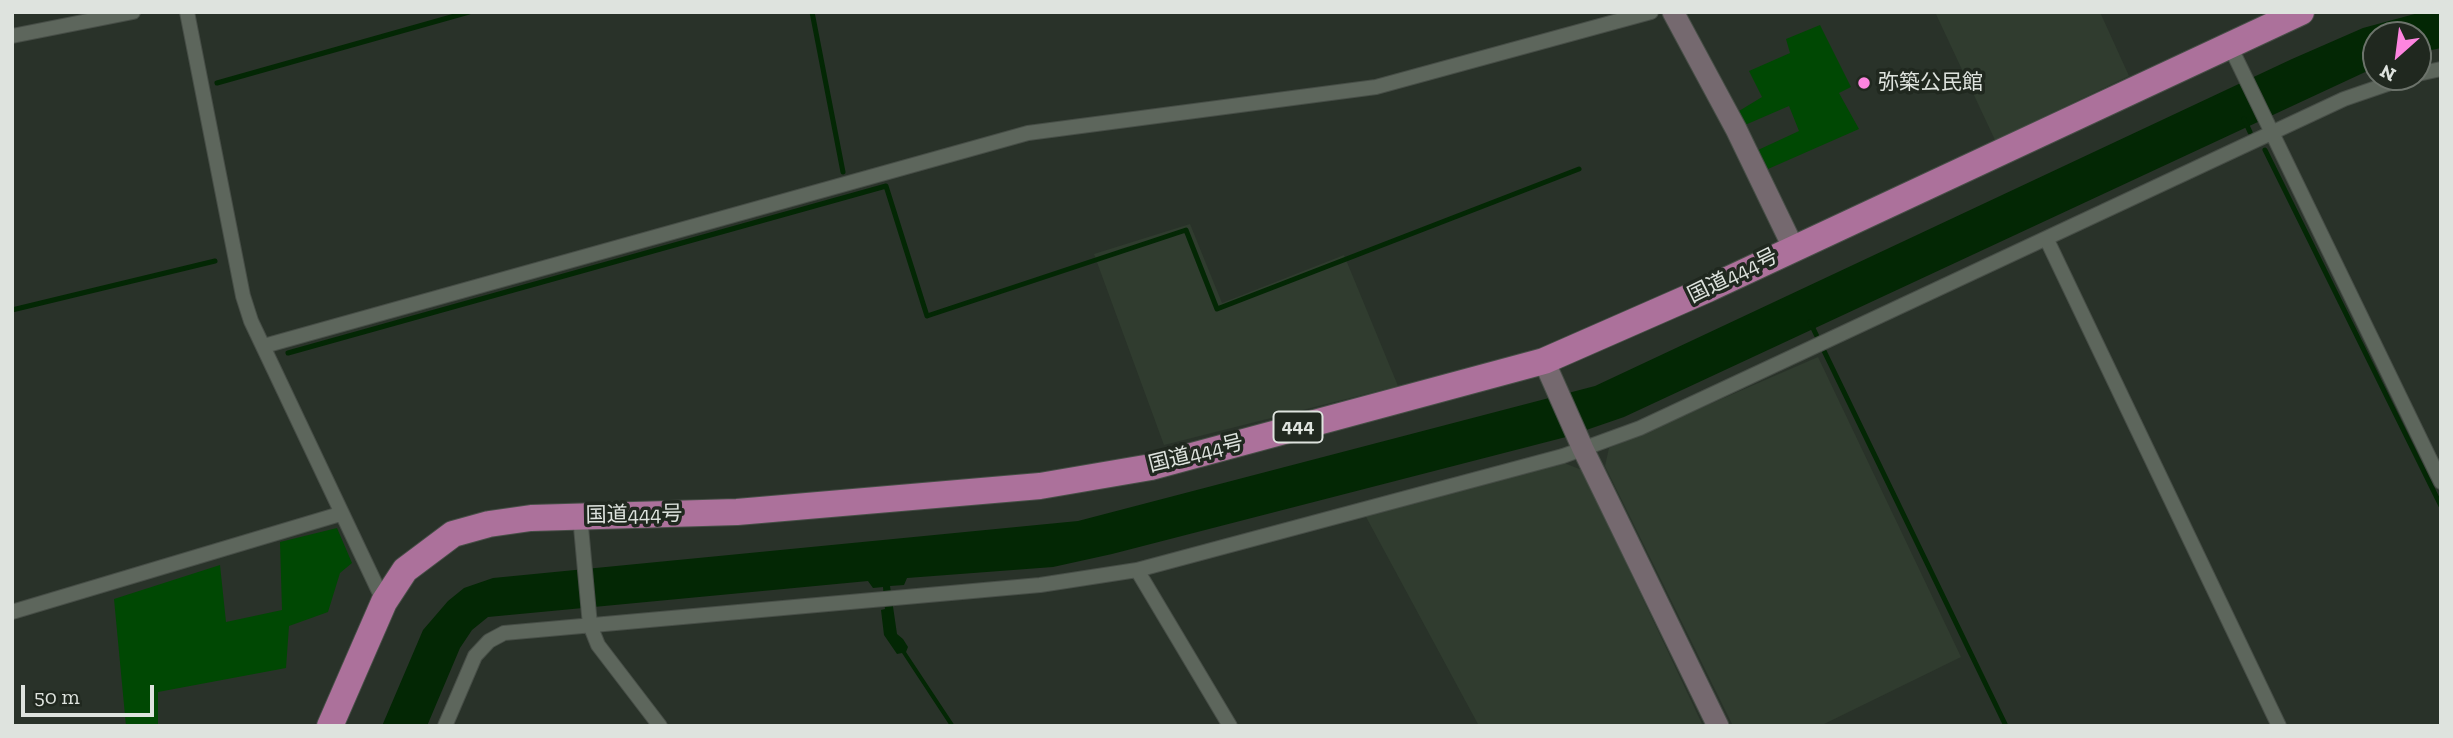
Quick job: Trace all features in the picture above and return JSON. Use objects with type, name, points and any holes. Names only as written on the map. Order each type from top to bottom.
[{"type":"highway","name":"国道444号","points":[[330,726],[384,602],[405,570],[453,534],[489,524],[531,517],[737,512],[1040,486],[1151,467],[1544,361],[1636,322],[2301,12]]},
{"type":"street","points":[[12,36],[133,12]]},
{"type":"street","points":[[187,12],[243,296],[340,514],[384,602]]},
{"type":"street","points":[[264,346],[1028,133],[1376,87],[1651,12]]},
{"type":"street","points":[[1673,12],[1736,129],[1794,247]]},
{"type":"street","points":[[2228,44],[2441,482]]},
{"type":"street","points":[[445,726],[475,656],[489,641],[504,633],[589,621],[1040,585],[1137,569],[1640,428],[2047,240],[2268,130],[2367,91]]},
{"type":"street","points":[[2047,240],[2279,726]]},
{"type":"street","points":[[1544,361],[1581,445],[1718,726]]},
{"type":"street","points":[[12,612],[340,514]]},
{"type":"street","points":[[580,516],[589,621],[598,645],[660,726]]},
{"type":"street","points":[[1137,569],[1230,726]]},
{"type":"shaded area","points":[[1935,12],[2100,12],[2129,76],[1995,140]]},
{"type":"shaded area","points":[[2422,12],[2441,12],[2441,48],[2432,50],[2432,21],[2389,21]]},
{"type":"shaded area","points":[[2362,28],[2362,74],[1624,417],[1566,437],[1112,554],[1053,567],[907,578],[904,585],[890,586],[897,634],[903,639],[908,647],[906,652],[955,726],[950,726],[902,653],[897,654],[884,635],[881,610],[885,609],[883,587],[873,588],[868,581],[488,617],[472,630],[460,648],[427,726],[382,726],[423,630],[448,601],[464,588],[493,578],[1078,521],[1595,386]]},
{"type":"shaded area","points":[[1190,224],[1222,303],[1344,255],[1398,386],[1164,445],[1094,254]]},
{"type":"shaded area","points":[[1818,357],[1961,657],[1820,726],[1733,726],[1605,466],[1609,448]]},
{"type":"shaded area","points":[[1559,461],[1582,470],[1703,726],[1479,726],[1365,515]]},
{"type":"green space","points":[[1820,25],[1851,87],[1839,93],[1859,129],[1768,169],[1758,150],[1799,131],[1789,106],[1745,125],[1739,111],[1762,97],[1749,71],[1790,53],[1786,39]]},
{"type":"green space","points":[[337,528],[352,563],[340,573],[328,612],[289,626],[286,668],[158,692],[158,726],[126,726],[114,599],[220,565],[226,622],[282,610],[280,542]]},
{"type":"waterway","points":[[217,83],[469,12]]},
{"type":"waterway","points":[[812,12],[843,172]]},
{"type":"waterway","points":[[2244,119],[2250,132]]},
{"type":"waterway","points":[[2265,150],[2441,506]]},
{"type":"waterway","points":[[288,353],[886,186],[927,316],[1186,230],[1217,309],[1579,169]]},
{"type":"waterway","points":[[12,310],[215,261]]},
{"type":"waterway","points":[[1810,322],[2006,726]]},
{"type":"place","name":"弥築公民館","points":[[1864,83]]}]
